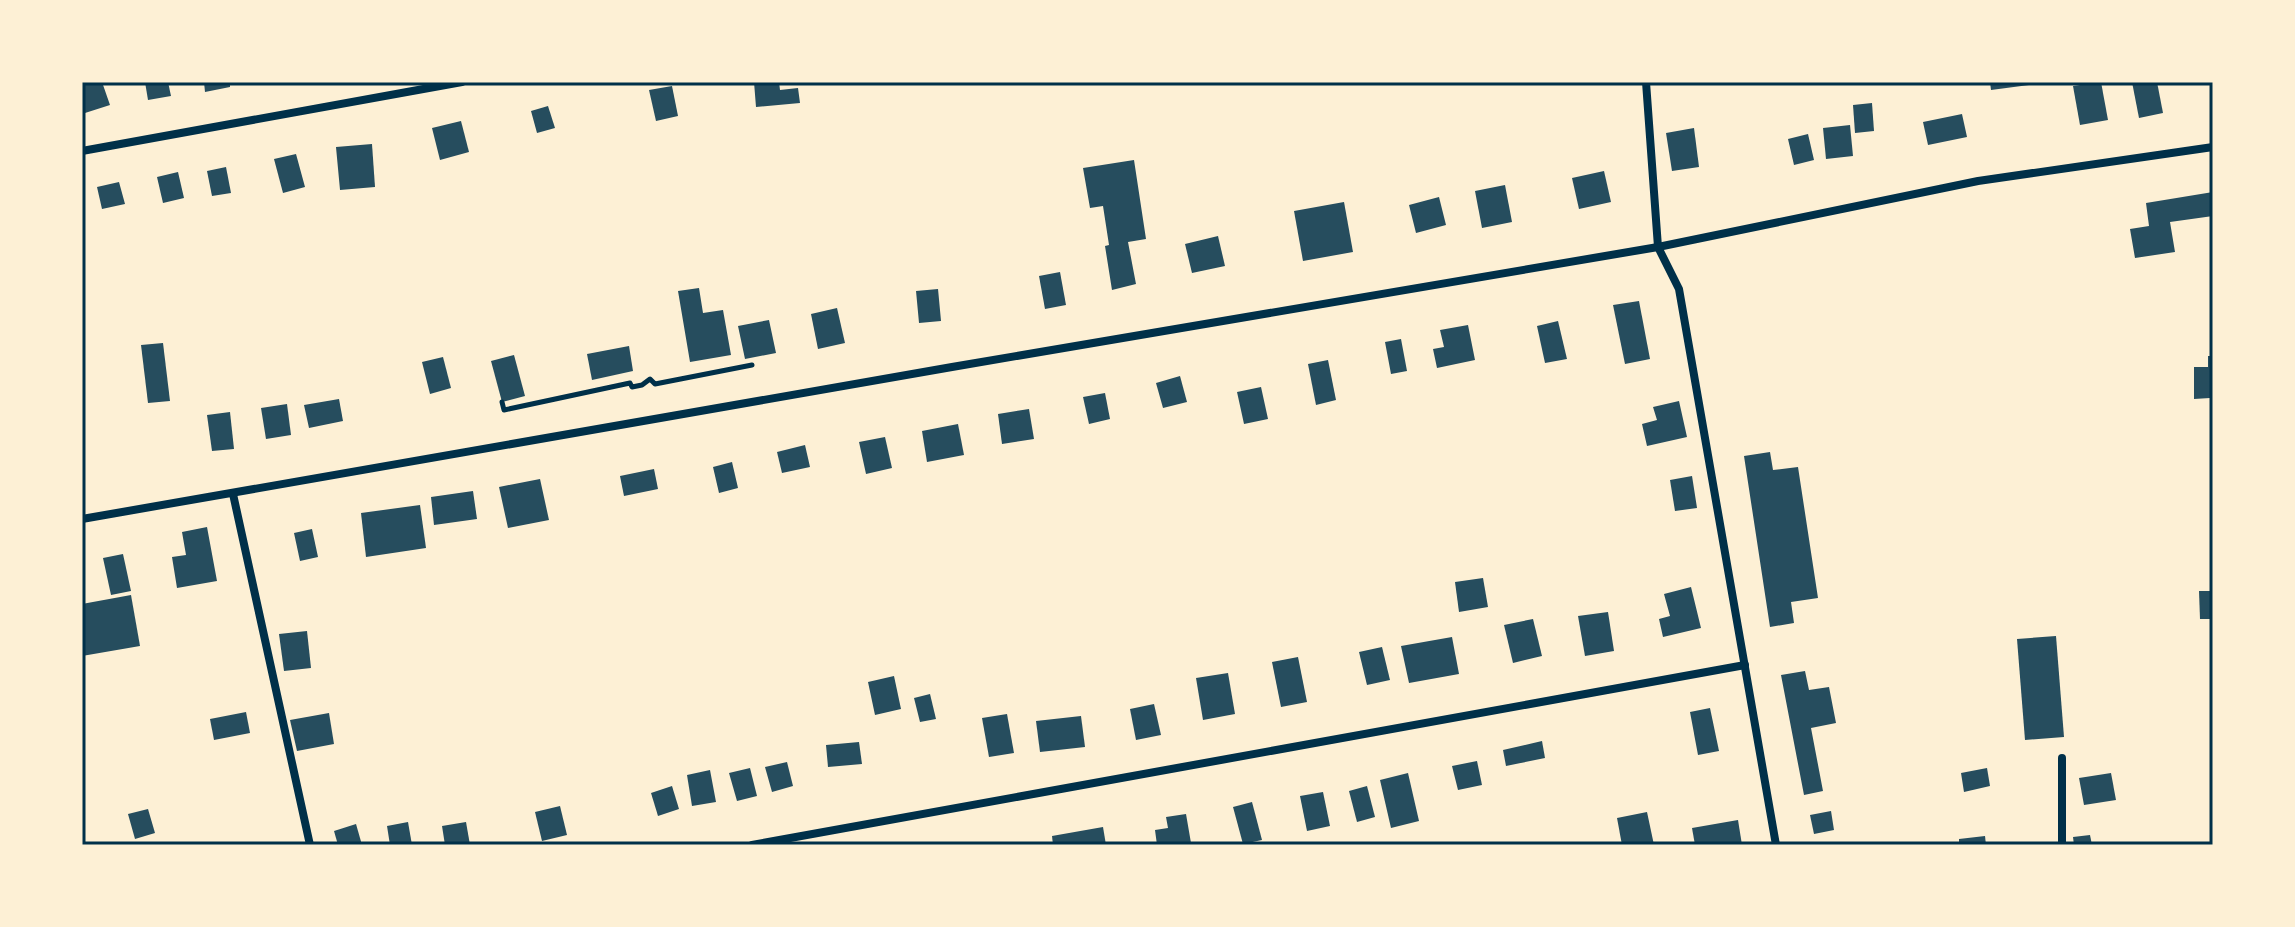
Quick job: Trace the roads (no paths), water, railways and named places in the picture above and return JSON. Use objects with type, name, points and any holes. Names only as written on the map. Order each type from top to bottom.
[{"type":"street","points":[[82,151],[462,82]]},
{"type":"street","points":[[1646,82],[1658,247],[1679,289],[1776,845]]},
{"type":"street","points":[[82,519],[1658,247],[1978,181],[2213,147]]},
{"type":"street","points":[[233,494],[310,845]]},
{"type":"street","points":[[752,845],[1745,665]]},
{"type":"street","points":[[2062,758],[2062,845]]}]
